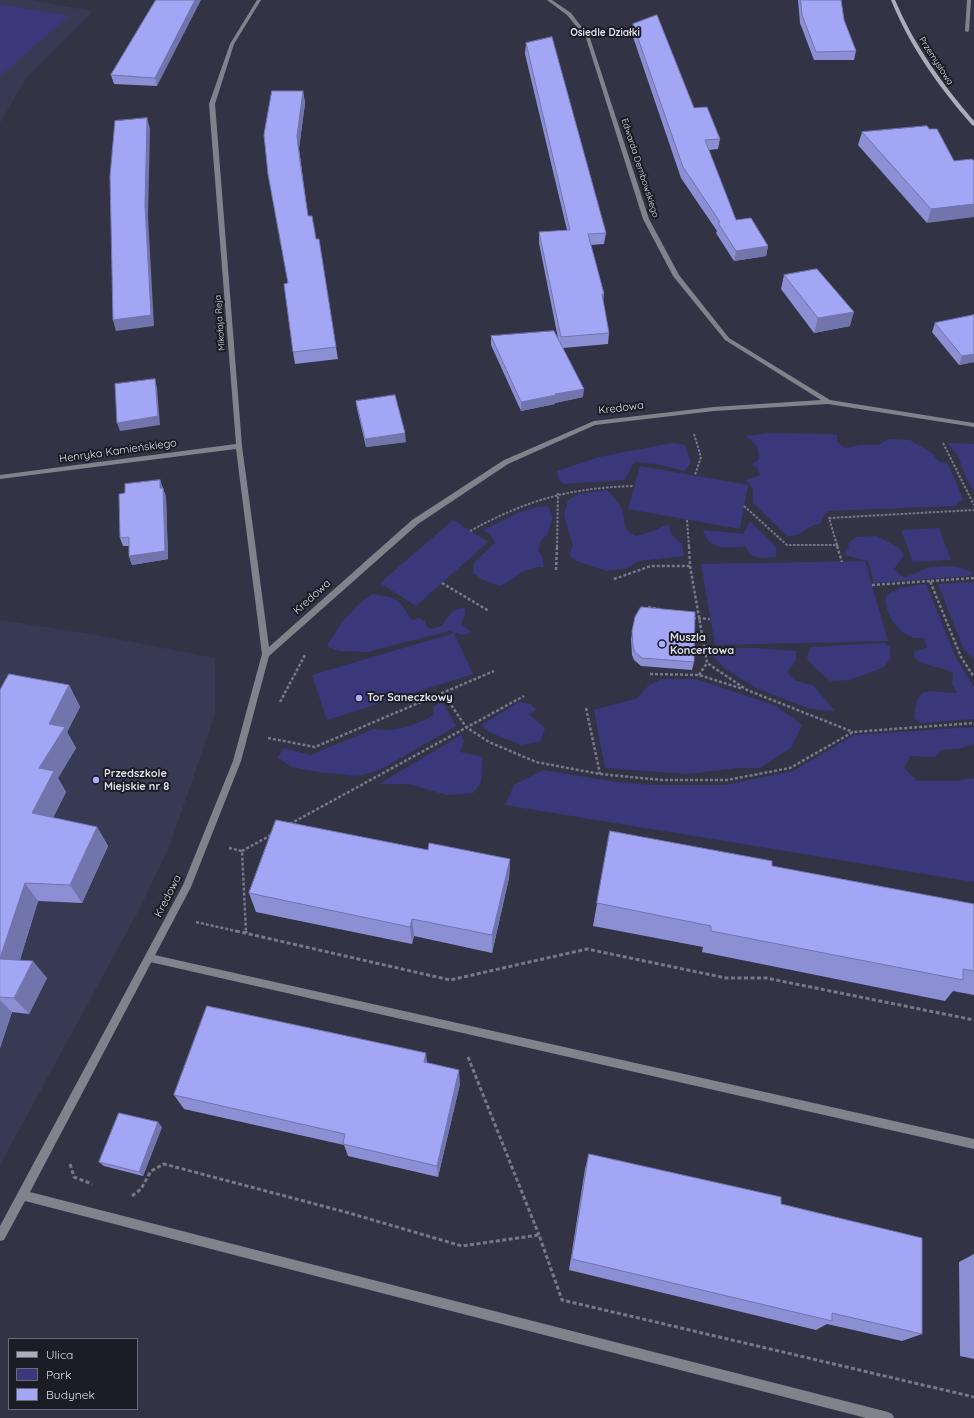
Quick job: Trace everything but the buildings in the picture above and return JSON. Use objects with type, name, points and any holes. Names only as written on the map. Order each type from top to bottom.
[{"type":"main road","name":"Przemysłowa","points":[[894,0],[908,33],[922,55],[947,92],[974,124]]},
{"type":"street","name":"Mikołaja Reja","points":[[259,0],[232,44],[212,104],[239,446],[266,654]]},
{"type":"street","name":"Edwarda Dembowskiego","points":[[549,0],[569,14],[588,38],[646,219],[676,276],[727,339],[828,402]]},
{"type":"street","points":[[967,31],[969,0]]},
{"type":"street","name":"Kredowa","points":[[0,1236],[23,1196],[187,887],[237,761],[266,654],[415,522],[506,462],[594,423],[714,409],[828,402],[974,425]]},
{"type":"street","name":"Henryka Kamieńskiego","points":[[0,477],[239,446]]},
{"type":"street","points":[[150,958],[974,1144]]},
{"type":"street","points":[[23,1196],[888,1418]]},
{"type":"path","points":[[692,427],[701,457],[695,476]]},
{"type":"path","points":[[941,440],[974,505]]},
{"type":"path","points":[[470,530],[527,502],[558,492],[599,486],[634,486]]},
{"type":"path","points":[[556,570],[558,492]]},
{"type":"path","points":[[744,506],[787,545],[836,545]]},
{"type":"path","points":[[842,562],[829,518],[974,510]]},
{"type":"path","points":[[687,520],[690,566],[707,663],[699,675]]},
{"type":"path","points":[[614,579],[651,566],[690,566]]},
{"type":"path","points":[[872,585],[974,578]]},
{"type":"path","points":[[930,581],[962,657],[974,677]]},
{"type":"path","points":[[442,582],[489,611]]},
{"type":"path","points":[[648,606],[663,610]]},
{"type":"path","points":[[692,617],[699,619],[710,619]]},
{"type":"path","points":[[279,705],[307,651]]},
{"type":"path","points":[[707,663],[747,690]]},
{"type":"path","points":[[268,731],[266,738],[316,747],[494,671]]},
{"type":"path","points":[[650,674],[699,675],[747,690],[853,732]]},
{"type":"path","points":[[443,693],[466,727],[489,742],[536,762],[600,774],[662,780],[727,780],[790,768],[853,732],[974,723]]},
{"type":"path","points":[[284,828],[524,696]]},
{"type":"path","points":[[586,708],[600,774]]},
{"type":"path","points":[[221,846],[242,851],[277,831]]},
{"type":"path","points":[[242,851],[246,933]]},
{"type":"path","points":[[189,920],[450,980],[587,949],[726,978],[766,978],[974,1020]]},
{"type":"path","points":[[465,1050],[539,1235],[562,1300],[974,1397]]},
{"type":"path","points":[[68,1159],[74,1177],[100,1187]]},
{"type":"path","points":[[128,1197],[134,1196],[141,1189],[151,1171],[164,1164],[341,1211],[462,1246],[539,1235]]},
{"type":"shaded area","points":[[0,0],[28,0],[93,11],[26,78],[0,123]]},
{"type":"shaded area","name":"Przedszkole Miejskie nr 8","points":[[0,620],[97,635],[215,658],[215,714],[170,845],[140,908],[0,1165]]},
{"type":"green space","points":[[0,4],[69,16],[0,76]]},
{"type":"green space","points":[[768,433],[837,435],[837,442],[846,448],[860,445],[878,445],[889,439],[910,440],[932,453],[938,461],[948,464],[963,499],[955,506],[827,511],[820,524],[814,525],[797,535],[787,536],[753,503],[753,489],[746,480],[760,475],[758,469],[752,464],[759,459],[757,448],[752,441],[745,436]]},
{"type":"green space","points":[[672,443],[685,445],[691,462],[685,471],[656,464],[634,462],[625,480],[563,484],[558,478],[557,471],[599,457]]},
{"type":"green space","points":[[947,443],[974,444],[974,491],[965,476],[958,455]]},
{"type":"green space","points":[[640,466],[748,485],[740,529],[628,509]]},
{"type":"green space","points":[[607,490],[620,505],[623,513],[624,524],[630,532],[636,536],[651,532],[669,524],[671,534],[682,544],[684,556],[640,561],[625,569],[607,571],[576,561],[569,554],[573,546],[564,515],[568,500],[579,494]]},
{"type":"green space","points":[[548,506],[553,517],[547,535],[541,540],[538,550],[542,556],[544,567],[525,571],[500,586],[483,580],[473,573],[474,562],[495,543],[491,535],[483,530],[520,512],[536,507]]},
{"type":"green space","points":[[453,520],[488,542],[416,606],[380,583]]},
{"type":"green space","points":[[750,521],[776,547],[776,557],[758,558],[750,554],[745,546],[720,547],[714,545],[709,542],[703,530],[743,534]]},
{"type":"green space","points":[[939,528],[951,560],[913,562],[901,530]]},
{"type":"green space","points":[[877,536],[899,548],[904,555],[894,569],[904,578],[930,567],[955,566],[974,573],[968,576],[874,583],[868,561],[844,555],[849,548],[848,543],[857,537]]},
{"type":"green space","points":[[865,561],[888,641],[715,645],[701,564]]},
{"type":"green space","points":[[974,582],[974,659],[964,650],[938,584]]},
{"type":"green space","points":[[926,584],[956,658],[974,687],[974,719],[920,723],[914,718],[917,700],[922,693],[929,691],[957,693],[952,684],[953,673],[948,670],[918,661],[914,657],[914,652],[927,647],[924,638],[915,638],[903,632],[893,622],[887,609],[886,596],[899,588]]},
{"type":"green space","points":[[373,594],[393,598],[401,604],[412,620],[419,618],[425,621],[426,626],[431,629],[442,626],[448,616],[457,609],[465,608],[465,614],[461,624],[471,632],[464,635],[449,631],[367,652],[339,651],[327,646],[353,610],[366,598]]},
{"type":"green space","name":"Tor Saneczkowy","points":[[454,633],[473,674],[327,720],[312,675]]},
{"type":"green space","points":[[885,643],[890,647],[891,658],[884,667],[849,680],[830,681],[807,659],[810,647]]},
{"type":"green space","points":[[719,648],[756,648],[796,651],[796,661],[787,672],[794,680],[814,686],[835,711],[810,709],[756,688],[724,668],[712,655]]},
{"type":"green space","points":[[661,679],[695,679],[723,688],[776,706],[802,725],[791,748],[759,768],[738,768],[687,774],[605,768],[594,710],[638,698],[648,686]]},
{"type":"green space","points":[[442,701],[456,726],[380,770],[358,776],[318,772],[292,767],[278,758],[283,748],[310,755],[374,729],[390,730],[413,725],[434,715],[433,707]]},
{"type":"green space","points":[[519,702],[531,704],[536,710],[529,714],[545,728],[541,741],[521,745],[489,732],[481,725]]},
{"type":"green space","points":[[974,727],[974,744],[959,749],[941,750],[935,757],[910,756],[904,768],[917,781],[956,781],[974,778],[974,882],[505,805],[514,785],[543,770],[617,782],[652,785],[725,785],[793,771],[854,735]]},
{"type":"green space","points":[[461,735],[464,741],[460,752],[483,757],[481,782],[473,793],[446,795],[409,784],[379,784]]},
{"type":"place","name":"Muszla Koncertowa","points":[[662,644]]},
{"type":"place","name":"Tor Saneczkowy","points":[[359,698]]},
{"type":"place","name":"Przedszkole Miejskie nr 8","points":[[96,780]]},
{"type":"district","name":"Osiedle Działki","points":[[605,33]]}]
